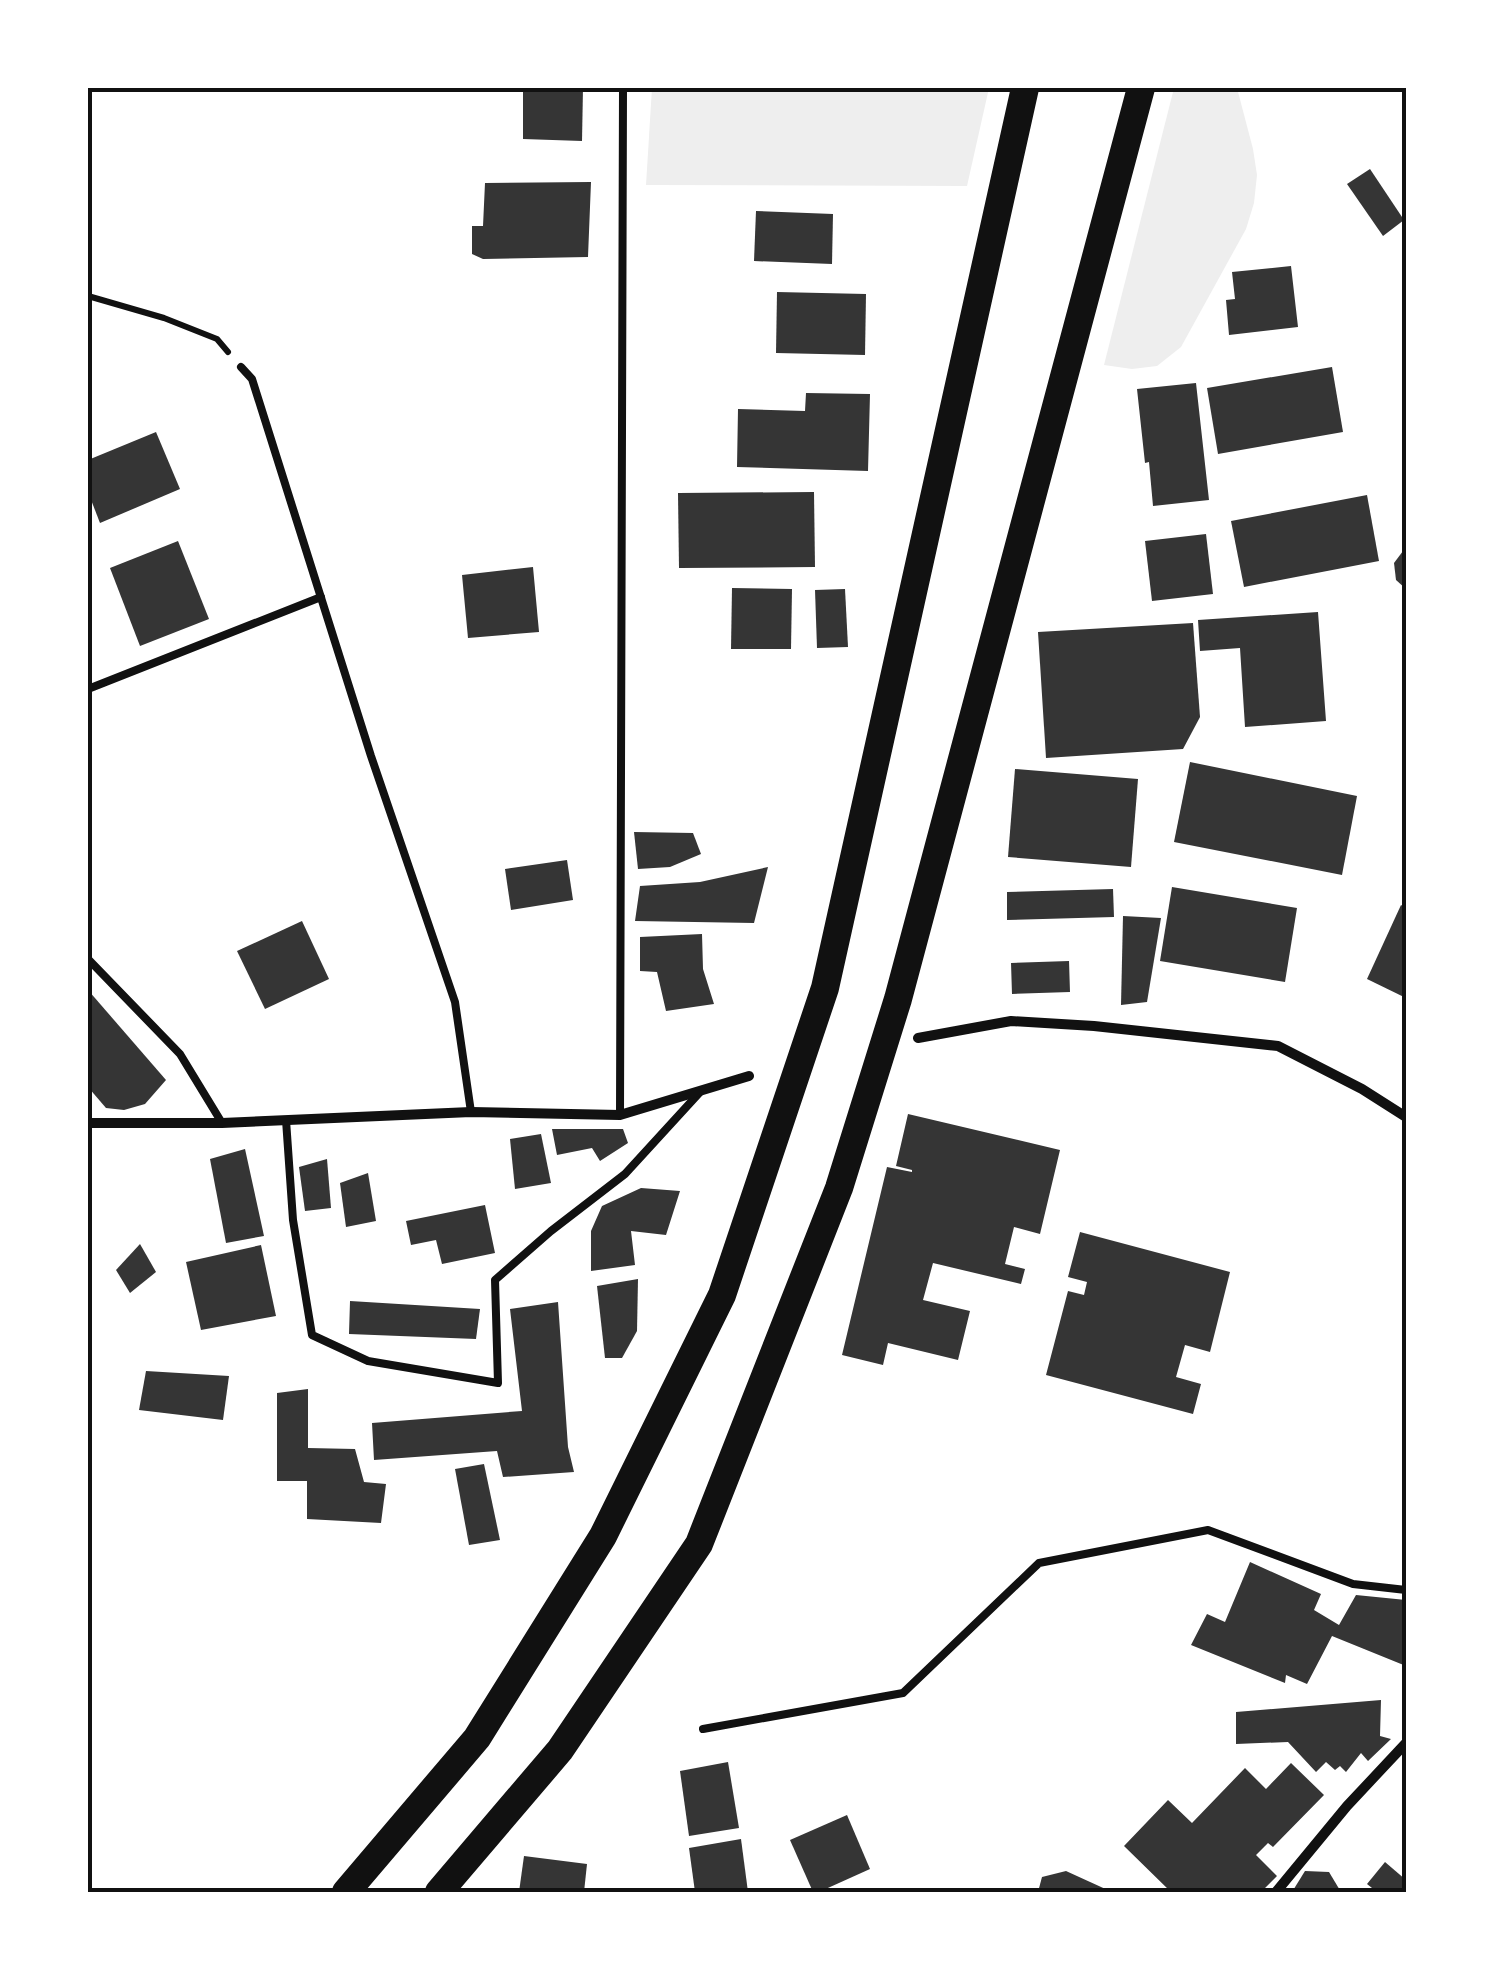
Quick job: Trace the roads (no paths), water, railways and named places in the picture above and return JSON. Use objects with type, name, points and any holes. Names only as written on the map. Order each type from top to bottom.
[{"type":"highway","points":[[346,1892],[477,1738],[603,1536],[722,1294],[825,988],[1025,88]]},
{"type":"highway","points":[[439,1892],[560,1750],[699,1544],[839,1188],[898,1000],[1142,88]]},
{"type":"street","points":[[918,1038],[1011,1021],[1278,1046],[1362,1089],[1406,1117]]},
{"type":"street","points":[[88,1122],[222,1123],[471,1112],[620,1114],[749,1076]]},
{"type":"street","points":[[1276,1892],[1347,1806],[1406,1744]]},
{"type":"lane","points":[[620,1114],[624,88]]},
{"type":"lane","points":[[241,367],[252,379],[371,756],[455,1002],[471,1112]]},
{"type":"lane","points":[[88,688],[321,598]]},
{"type":"lane","points":[[88,960],[180,1054],[222,1123]]},
{"type":"lane","points":[[286,1120],[293,1220],[312,1335],[368,1361],[498,1383],[495,1280],[626,1174],[700,1091]]},
{"type":"lane","points":[[703,1729],[904,1693],[1038,1563],[1057,1559],[1208,1530],[1353,1584],[1406,1590]]}]
